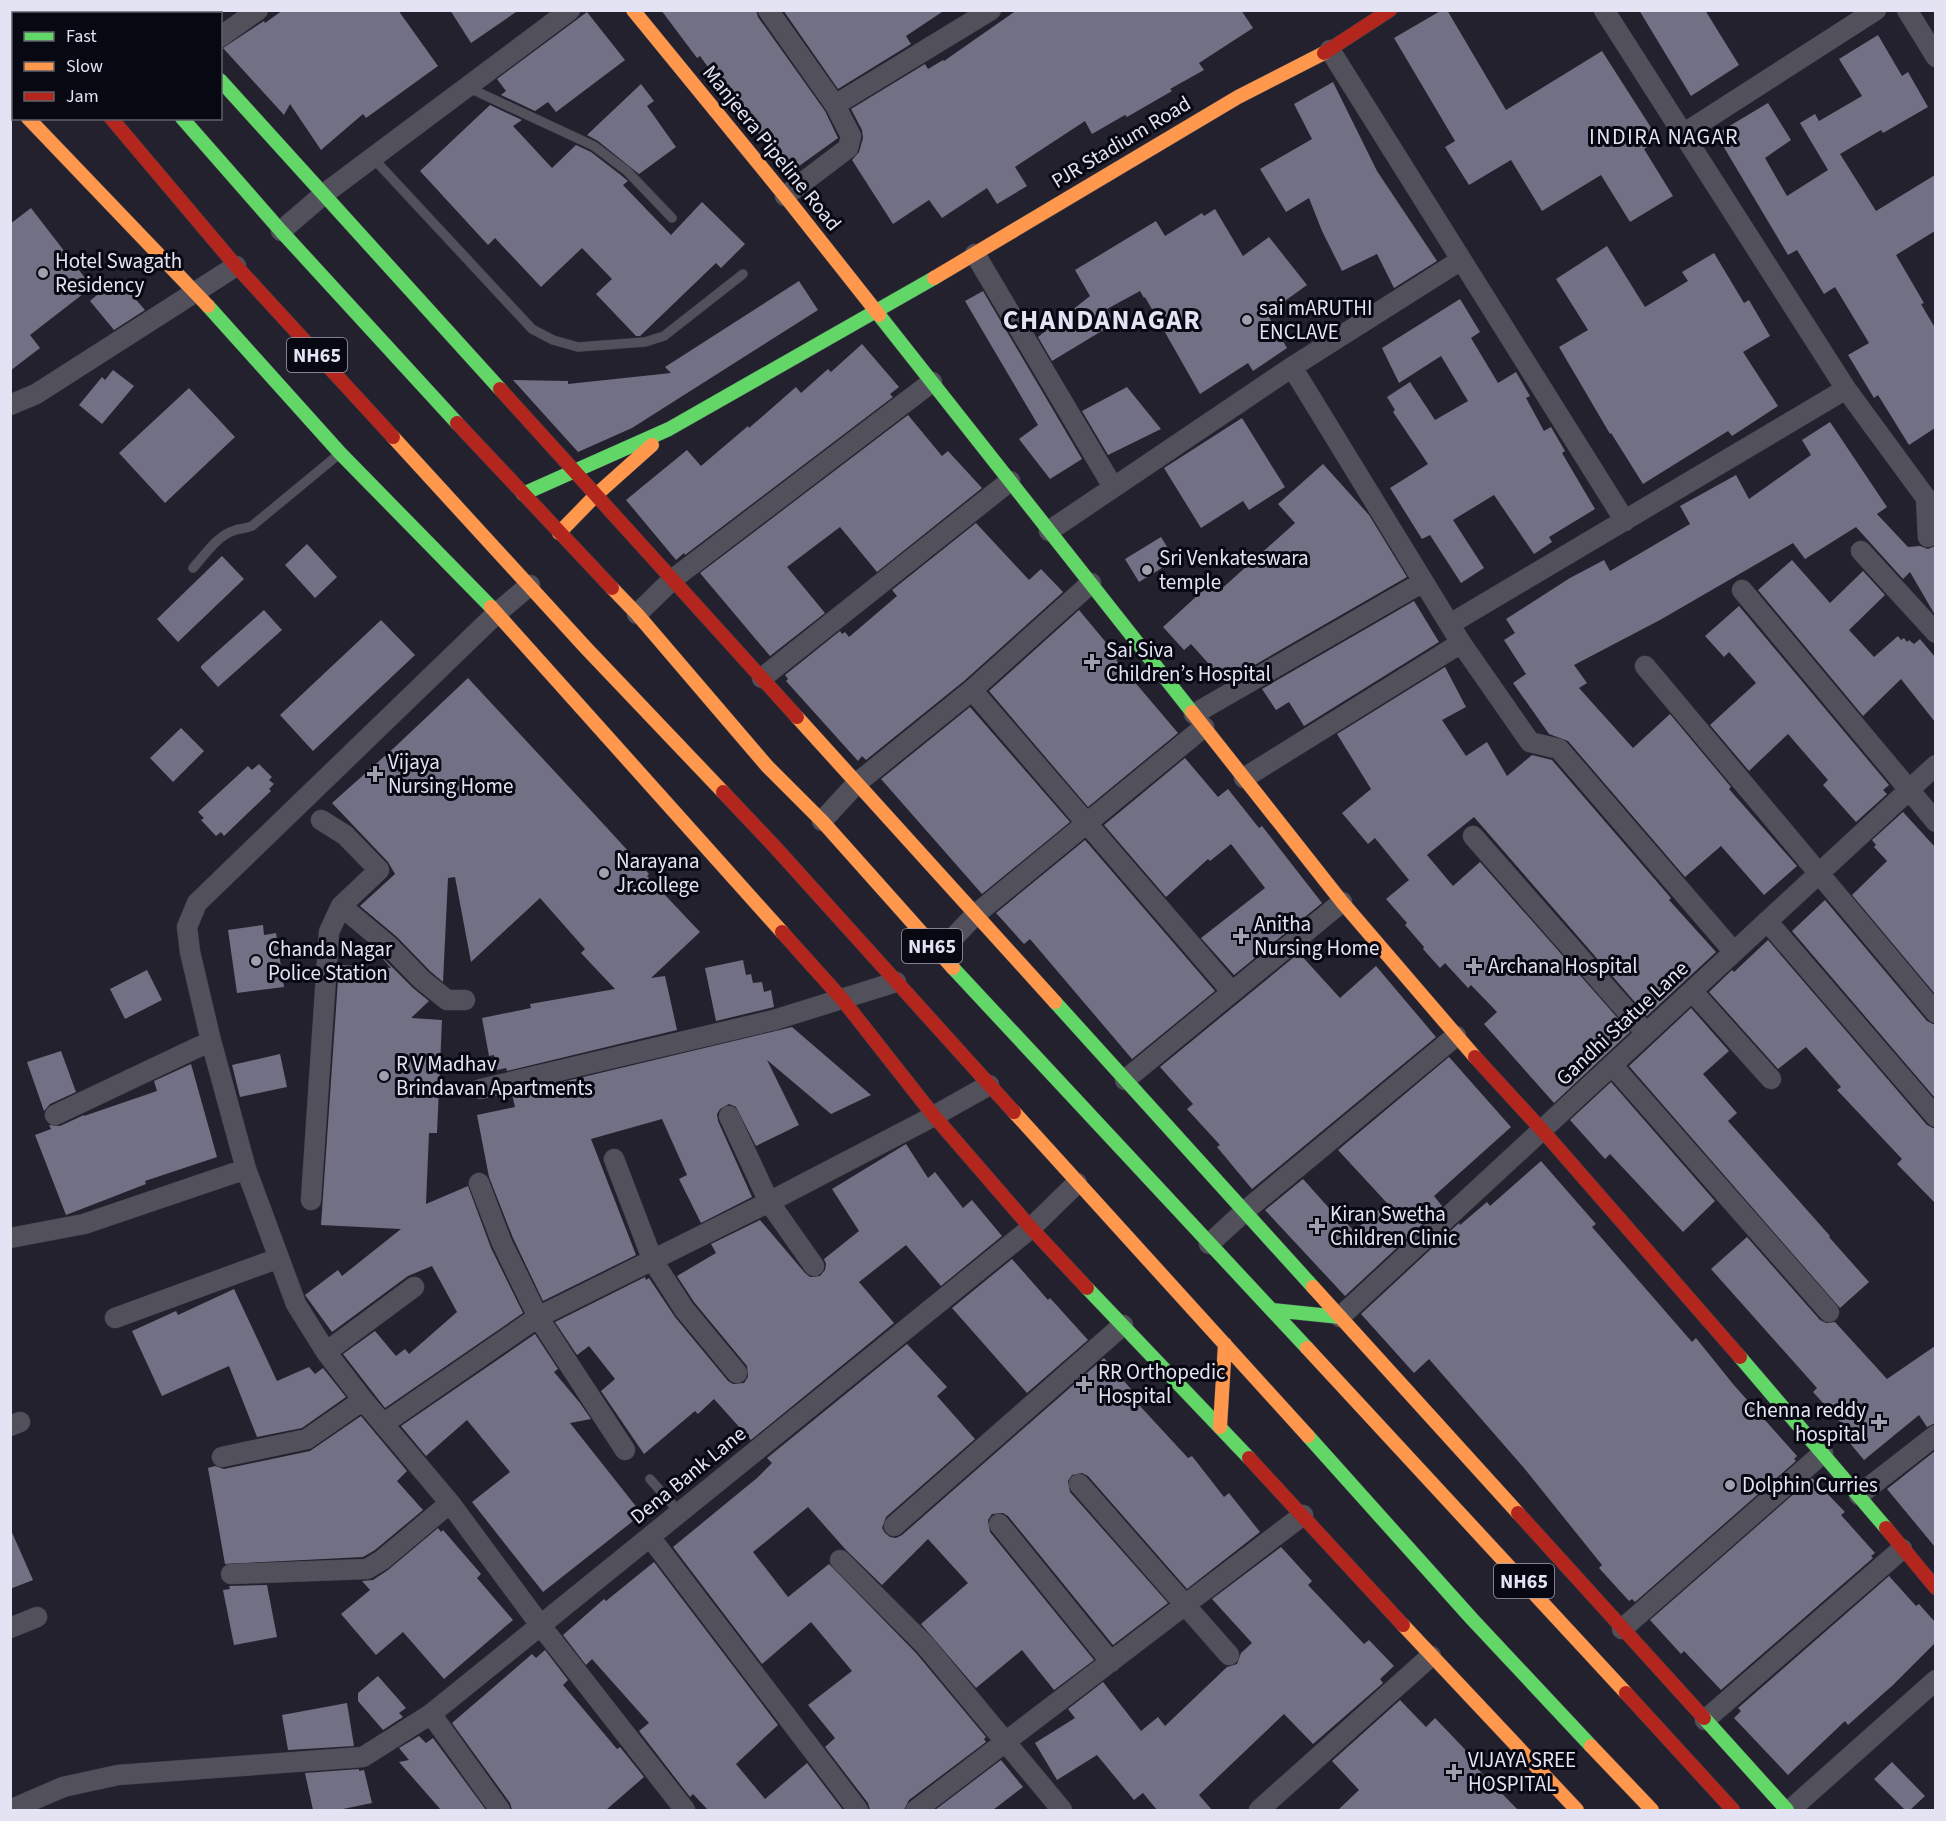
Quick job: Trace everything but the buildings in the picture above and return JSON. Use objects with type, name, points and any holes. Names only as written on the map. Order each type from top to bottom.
[{"type":"main road","name":"Manjeera Pipeline Road","points":[[633,10],[785,196],[1342,902],[1456,1036],[1542,1130],[1823,1453],[1935,1588]]},
{"type":"main road","name":"PJR Stadium Road","points":[[669,429],[876,313],[1238,97],[1330,50],[1390,10]]},
{"type":"main road","points":[[222,82],[1622,1629],[1789,1810]]},
{"type":"main road","points":[[30,120],[195,292],[340,453],[497,613],[842,999],[934,1116],[1031,1228],[1303,1515],[1431,1656],[1576,1810]]},
{"type":"main road","name":"NH65","points":[[113,120],[236,266],[586,648],[732,794],[896,982],[1475,1623],[1652,1810]]},
{"type":"main road","name":"NH65","points":[[184,120],[281,231],[559,533],[637,614],[763,769],[822,821],[939,953],[1593,1656],[1733,1810]]},
{"type":"main road","points":[[523,494],[669,429]]},
{"type":"main road","points":[[559,533],[596,495],[669,429]]},
{"type":"main road","points":[[1272,1310],[1340,1317]]},
{"type":"main road","points":[[1220,1427],[1225,1344]]},
{"type":"street","points":[[222,36],[258,10]]},
{"type":"street","points":[[281,231],[324,194],[570,10]]},
{"type":"street","points":[[768,10],[835,105],[851,136],[848,148],[785,196]]},
{"type":"street","points":[[835,105],[991,10]]},
{"type":"street","points":[[1605,10],[1846,389],[1930,494],[1928,537]]},
{"type":"street","points":[[1683,134],[1876,10]]},
{"type":"street","points":[[1907,10],[1935,57]]},
{"type":"street","points":[[1330,50],[1624,521]]},
{"type":"street","points":[[975,254],[1113,487]]},
{"type":"street","points":[[1049,531],[1292,368],[1461,260]]},
{"type":"street","points":[[10,405],[36,394],[236,266]]},
{"type":"street","points":[[1292,368],[1461,643],[1530,742],[1559,749],[1734,952]]},
{"type":"street","points":[[637,614],[673,579],[932,381]]},
{"type":"street","points":[[1450,624],[1846,389]]},
{"type":"street","points":[[762,678],[1010,481]]},
{"type":"street","points":[[1861,551],[1935,633]]},
{"type":"street","points":[[939,953],[976,914],[1087,822],[1199,721],[1423,582]]},
{"type":"street","points":[[822,821],[857,783],[972,690],[1091,584]]},
{"type":"street","points":[[530,585],[497,613],[312,811],[197,903],[187,927],[190,952],[211,1041],[246,1169],[296,1304],[326,1352],[382,1424],[450,1503],[541,1626],[685,1810]]},
{"type":"street","points":[[1742,590],[1935,822]]},
{"type":"street","points":[[1244,778],[1461,643]]},
{"type":"street","points":[[1645,666],[1935,1013]]},
{"type":"street","points":[[972,690],[1232,992]]},
{"type":"street","name":"Gandhi Statue Lane","points":[[1340,1317],[1935,765]]},
{"type":"street","points":[[310,1200],[329,932],[341,906],[379,870],[345,835],[312,811]]},
{"type":"street","points":[[1473,836],[1646,1034]]},
{"type":"street","points":[[1125,1080],[1342,902]]},
{"type":"street","points":[[341,906],[389,946],[422,980],[447,1000],[465,1000]]},
{"type":"street","points":[[1767,921],[1935,1117]]},
{"type":"street","points":[[481,1089],[774,1020],[896,982]]},
{"type":"street","points":[[1692,991],[1771,1079]]},
{"type":"street","points":[[1209,1244],[1245,1211],[1456,1036]]},
{"type":"street","points":[[55,1115],[211,1041]]},
{"type":"street","points":[[1612,1065],[1829,1312]]},
{"type":"street","points":[[382,1424],[538,1317],[769,1202],[989,1085]]},
{"type":"street","points":[[729,1116],[769,1202],[814,1266]]},
{"type":"street","points":[[614,1159],[653,1261],[684,1309],[736,1373]]},
{"type":"street","points":[[10,1238],[84,1224],[246,1169]]},
{"type":"street","points":[[479,1183],[502,1243],[538,1317],[625,1450]]},
{"type":"street","name":"Dena Bank Lane","points":[[10,1810],[63,1787],[118,1775],[363,1757],[431,1714],[541,1626],[1031,1228],[1077,1183]]},
{"type":"street","points":[[115,1318],[279,1258]]},
{"type":"street","points":[[326,1352],[414,1287]]},
{"type":"street","points":[[894,1526],[1123,1325]]},
{"type":"street","points":[[222,1456],[307,1438],[363,1400]]},
{"type":"street","points":[[1859,1495],[1935,1435]]},
{"type":"street","points":[[1622,1629],[1823,1453]]},
{"type":"street","points":[[1079,1484],[1229,1655]]},
{"type":"street","points":[[231,1574],[367,1569],[382,1560],[450,1503]]},
{"type":"street","points":[[916,1810],[1303,1515]]},
{"type":"street","points":[[999,1524],[1111,1662]]},
{"type":"street","points":[[650,1537],[858,1810]]},
{"type":"street","points":[[1705,1720],[1902,1549]]},
{"type":"street","points":[[840,1560],[925,1645],[1062,1810]]},
{"type":"street","points":[[10,1628],[37,1617]]},
{"type":"street","points":[[1269,1808],[1431,1656]]},
{"type":"street","points":[[1789,1810],[1935,1680]]},
{"type":"street","points":[[431,1714],[500,1810]]},
{"type":"lane","points":[[467,87],[594,146],[627,171],[672,218]]},
{"type":"lane","points":[[372,158],[532,329],[553,340],[578,346],[645,342],[664,336],[742,274]]},
{"type":"lane","points":[[193,568],[223,537],[234,530],[243,530],[252,526],[340,453]]},
{"type":"lane","points":[[650,1479],[680,1513]]},
{"type":"traffic: fast","points":[[222,82],[500,389]]},
{"type":"traffic: fast","points":[[184,120],[281,231],[457,423]]},
{"type":"traffic: fast","points":[[523,494],[669,429],[934,278]]},
{"type":"traffic: fast","points":[[208,306],[340,453],[491,607]]},
{"type":"traffic: fast","points":[[879,315],[1192,712]]},
{"type":"traffic: fast","points":[[953,968],[1307,1348]]},
{"type":"traffic: fast","points":[[1055,1002],[1313,1287]]},
{"type":"traffic: fast","points":[[1087,1288],[1249,1458]]},
{"type":"traffic: fast","points":[[1272,1310],[1340,1317]]},
{"type":"traffic: fast","points":[[1740,1357],[1886,1528]]},
{"type":"traffic: fast","points":[[1308,1436],[1472,1619],[1591,1746]]},
{"type":"traffic: fast","points":[[1704,1718],[1787,1810]]},
{"type":"traffic: slow","points":[[633,10],[879,315]]},
{"type":"traffic: slow","points":[[934,278],[1238,97],[1324,53]]},
{"type":"traffic: slow","points":[[30,120],[208,306]]},
{"type":"traffic: slow","points":[[393,437],[586,648],[723,792]]},
{"type":"traffic: slow","points":[[559,533],[596,495],[652,445]]},
{"type":"traffic: slow","points":[[612,588],[767,766],[822,821],[953,968]]},
{"type":"traffic: slow","points":[[491,607],[782,932]]},
{"type":"traffic: slow","points":[[1192,712],[1342,902],[1475,1057]]},
{"type":"traffic: slow","points":[[797,717],[1055,1002]]},
{"type":"traffic: slow","points":[[1014,1112],[1308,1436]]},
{"type":"traffic: slow","points":[[1313,1287],[1518,1513]]},
{"type":"traffic: slow","points":[[1220,1427],[1225,1344]]},
{"type":"traffic: slow","points":[[1307,1348],[1626,1693]]},
{"type":"traffic: slow","points":[[1403,1625],[1577,1810]]},
{"type":"traffic: slow","points":[[1591,1746],[1652,1810]]},
{"type":"traffic: jam","points":[[1324,53],[1390,10]]},
{"type":"traffic: jam","points":[[113,120],[236,266],[393,437]]},
{"type":"traffic: jam","points":[[500,389],[797,717]]},
{"type":"traffic: jam","points":[[457,423],[612,588]]},
{"type":"traffic: jam","points":[[723,792],[1014,1112]]},
{"type":"traffic: jam","points":[[782,932],[842,999],[934,1116],[1031,1228],[1087,1288]]},
{"type":"traffic: jam","points":[[1475,1057],[1542,1130],[1740,1357]]},
{"type":"traffic: jam","points":[[1249,1458],[1403,1625]]},
{"type":"traffic: jam","points":[[1518,1513],[1704,1718]]},
{"type":"traffic: jam","points":[[1886,1528],[1936,1588]]},
{"type":"traffic: jam","points":[[1626,1693],[1733,1810]]},
{"type":"place","name":"Hotel Swagath Residency","points":[[43,273]]},
{"type":"place","name":"sai mARUTHI ENCLAVE","points":[[1247,320]]},
{"type":"place","name":"Sri Venkateswara temple","points":[[1147,570]]},
{"type":"place","name":"Sai Siva Children’s Hospital","points":[[1092,662]]},
{"type":"place","name":"Vijaya Nursing Home","points":[[375,774]]},
{"type":"place","name":"Narayana Jr.college","points":[[604,873]]},
{"type":"place","name":"Anitha Nursing Home","points":[[1241,936]]},
{"type":"place","name":"Chanda Nagar Police Station","points":[[256,961]]},
{"type":"place","name":"Archana Hospital","points":[[1474,966]]},
{"type":"place","name":"R V Madhav Brindavan Apartments","points":[[384,1076]]},
{"type":"place","name":"Kiran Swetha Children Clinic","points":[[1317,1226]]},
{"type":"place","name":"RR Orthopedic Hospital","points":[[1084,1384]]},
{"type":"place","name":"Chenna reddy hospital","points":[[1879,1422]]},
{"type":"place","name":"Dolphin Curries","points":[[1730,1485]]},
{"type":"place","name":"VIJAYA SREE HOSPITAL","points":[[1454,1772]]},
{"type":"district","name":"INDIRA NAGAR","points":[[1664,136]]},
{"type":"district","name":"CHANDANAGAR","points":[[1102,320]]}]
